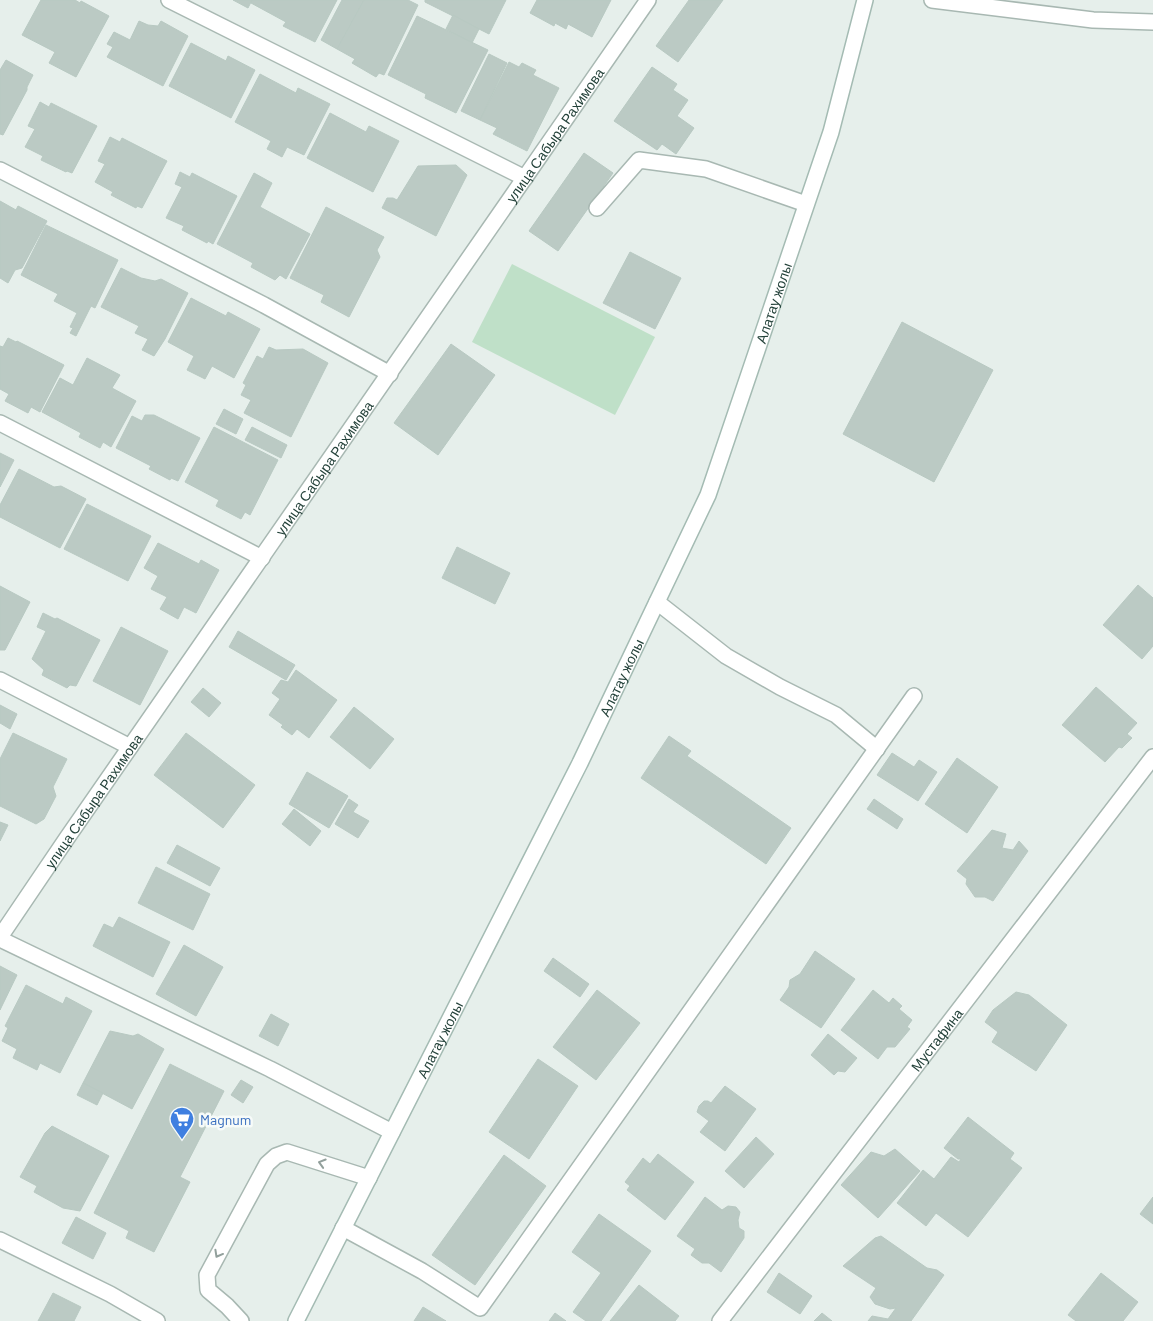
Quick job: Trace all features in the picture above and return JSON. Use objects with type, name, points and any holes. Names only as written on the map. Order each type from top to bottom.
[{"type":"street","points":[[169,0],[525,178]]},
{"type":"street","name":"улица Сабыра Рахимова","points":[[392,1132],[270,1069],[0,938],[130,747],[648,0]]},
{"type":"street","name":"Алатау жолы","points":[[296,1321],[580,763],[708,495],[830,132],[864,0]]},
{"type":"street","points":[[932,0],[1093,20],[1153,22]]},
{"type":"street","points":[[597,208],[639,160],[706,169],[806,204]]},
{"type":"street","points":[[0,170],[264,305],[390,374]]},
{"type":"street","points":[[0,423],[262,558]]},
{"type":"street","points":[[657,602],[726,656],[780,687],[836,715],[877,749]]},
{"type":"street","points":[[0,680],[130,747]]},
{"type":"street","points":[[343,1228],[422,1271],[480,1308],[914,696]]},
{"type":"street","name":"Мустафина","points":[[720,1321],[1153,757]]},
{"type":"street","points":[[241,1321],[208,1290],[207,1275],[267,1164],[276,1156],[287,1152],[369,1178]]},
{"type":"street","points":[[0,1240],[110,1294],[157,1321]]},
{"type":"green space","points":[[512,264],[655,337],[615,415],[472,342]]},
{"type":"building","points":[[41,0],[75,0],[80,3],[81,1],[109,16],[76,77],[49,63],[55,52],[22,35]]},
{"type":"building","points":[[233,0],[252,0],[248,8]]},
{"type":"building","points":[[252,0],[337,0],[315,42],[283,26],[286,22],[251,3]]},
{"type":"building","points":[[342,0],[364,0],[337,49],[321,40]]},
{"type":"building","points":[[364,0],[408,0],[418,5],[384,75],[379,73],[376,77],[352,63],[355,59],[337,49]]},
{"type":"building","points":[[425,0],[506,0],[489,34],[425,2]]},
{"type":"building","points":[[537,0],[611,0],[592,37],[568,24],[566,29],[555,23],[554,26],[530,13]]},
{"type":"building","points":[[689,0],[723,0],[678,62],[656,46]]},
{"type":"building","points":[[453,15],[479,29],[472,43],[446,29]]},
{"type":"building","points":[[417,16],[488,50],[456,113],[425,98],[426,94],[388,75]]},
{"type":"building","points":[[139,21],[148,25],[158,26],[161,21],[188,36],[163,86],[107,57],[113,47],[107,44],[114,32],[130,40]]},
{"type":"building","points":[[191,43],[226,61],[228,56],[255,70],[231,118],[169,86]]},
{"type":"building","points":[[489,54],[507,63],[480,120],[461,111]]},
{"type":"building","points":[[6,60],[33,75],[3,135],[0,134],[0,70]]},
{"type":"building","points":[[509,62],[519,67],[522,63],[536,70],[533,75],[559,88],[527,151],[493,134],[497,128],[480,120]]},
{"type":"building","points":[[652,67],[677,84],[673,90],[688,100],[677,116],[694,128],[676,154],[662,144],[657,150],[614,121]]},
{"type":"building","points":[[260,74],[296,93],[298,88],[330,104],[304,155],[287,147],[282,157],[267,149],[271,141],[235,122]]},
{"type":"building","points":[[40,102],[49,107],[51,103],[97,126],[72,173],[41,160],[43,156],[25,147],[35,129],[28,126]]},
{"type":"building","points":[[330,113],[366,132],[369,126],[399,141],[373,192],[307,158]]},
{"type":"building","points":[[110,137],[120,142],[122,138],[167,161],[142,208],[137,206],[136,208],[111,195],[113,192],[95,182],[105,164],[98,161]]},
{"type":"building","points":[[584,153],[613,173],[558,251],[529,231]]},
{"type":"building","points":[[456,165],[467,175],[436,236],[382,208],[387,198],[397,200],[418,166]]},
{"type":"building","points":[[180,172],[190,177],[192,173],[237,196],[213,244],[208,241],[207,243],[182,230],[184,226],[166,218],[182,187],[175,184]]},
{"type":"building","points":[[254,173],[272,183],[260,207],[310,234],[286,279],[280,275],[275,280],[251,267],[253,263],[217,244]]},
{"type":"building","points":[[0,201],[16,210],[18,206],[47,221],[22,268],[15,270],[8,283],[0,278]]},
{"type":"building","points":[[326,207],[384,237],[377,250],[380,257],[349,317],[321,302],[324,295],[290,278]]},
{"type":"building","points":[[46,225],[118,260],[95,308],[91,306],[76,336],[70,333],[73,328],[70,327],[77,313],[54,301],[58,294],[21,275]]},
{"type":"building","points":[[630,252],[681,278],[655,329],[603,303]]},
{"type":"building","points":[[121,268],[141,278],[155,281],[161,279],[188,293],[165,339],[154,356],[142,350],[148,339],[135,333],[139,326],[101,307]]},
{"type":"building","points":[[191,298],[226,316],[228,312],[260,329],[234,378],[212,366],[205,379],[187,370],[194,356],[168,342]]},
{"type":"building","points":[[902,322],[993,370],[934,482],[843,434]]},
{"type":"building","points":[[8,338],[64,365],[40,412],[31,407],[28,413],[5,401],[9,394],[0,389],[0,346],[3,347]]},
{"type":"building","points":[[451,344],[495,375],[438,455],[394,423]]},
{"type":"building","points":[[269,347],[276,350],[303,349],[328,363],[291,437],[244,413],[251,400],[241,395],[246,385],[243,383],[257,356],[263,359]]},
{"type":"building","points":[[87,358],[120,375],[112,388],[136,401],[111,447],[103,442],[100,448],[79,437],[81,433],[42,412],[60,378],[73,385]]},
{"type":"building","points":[[224,409],[243,419],[236,434],[216,424]]},
{"type":"building","points":[[145,415],[154,415],[200,438],[178,481],[171,478],[170,480],[149,469],[151,466],[116,448],[132,416],[142,421]]},
{"type":"building","points":[[214,427],[278,460],[250,515],[245,512],[241,519],[216,506],[219,500],[185,482]]},
{"type":"building","points":[[252,427],[287,445],[281,458],[245,440]]},
{"type":"building","points":[[0,453],[14,460],[0,487]]},
{"type":"building","points":[[19,469],[54,487],[61,486],[86,499],[60,548],[0,517],[0,505]]},
{"type":"building","points":[[87,504],[151,536],[128,581],[64,549]]},
{"type":"building","points":[[158,543],[199,564],[201,560],[219,570],[196,613],[184,607],[178,619],[160,609],[167,597],[151,589],[158,576],[144,568]]},
{"type":"building","points":[[457,547],[510,573],[495,604],[442,578]]},
{"type":"building","points":[[1138,585],[1153,598],[1153,646],[1142,659],[1103,625]]},
{"type":"building","points":[[0,586],[30,602],[5,650],[0,650]]},
{"type":"building","points":[[43,613],[100,640],[76,686],[70,685],[67,688],[42,675],[44,670],[32,659],[46,631],[37,627]]},
{"type":"building","points":[[121,627],[168,651],[140,705],[93,681]]},
{"type":"building","points":[[238,631],[295,665],[286,680],[229,647]]},
{"type":"building","points":[[296,670],[337,700],[309,738],[297,729],[292,735],[281,727],[283,725],[269,715],[280,699],[272,693],[281,680],[288,682]]},
{"type":"building","points":[[1096,687],[1137,723],[1127,734],[1132,738],[1122,748],[1119,747],[1105,762],[1062,725]]},
{"type":"building","points":[[203,688],[221,703],[209,717],[191,702]]},
{"type":"building","points":[[0,705],[17,714],[10,729],[0,723]]},
{"type":"building","points":[[354,707],[394,739],[370,769],[330,737]]},
{"type":"building","points":[[13,733],[67,759],[53,787],[56,796],[44,819],[36,824],[0,806],[0,759]]},
{"type":"building","points":[[186,733],[255,785],[223,828],[154,775]]},
{"type":"building","points":[[669,736],[691,751],[687,756],[791,828],[766,864],[641,778]]},
{"type":"building","points":[[892,753],[914,767],[919,760],[937,772],[918,801],[877,775]]},
{"type":"building","points":[[957,758],[998,787],[967,833],[925,804]]},
{"type":"building","points":[[307,772],[348,796],[329,828],[289,804]]},
{"type":"building","points":[[349,799],[358,805],[353,812],[369,821],[358,838],[335,824]]},
{"type":"building","points":[[874,799],[903,819],[897,829],[867,809]]},
{"type":"building","points":[[294,809],[321,831],[310,846],[282,824]]},
{"type":"building","points":[[0,822],[8,825],[0,841]]},
{"type":"building","points":[[992,830],[1006,834],[1002,848],[1013,850],[1019,841],[1028,851],[993,901],[985,897],[975,897],[966,884],[967,879],[957,871]]},
{"type":"building","points":[[177,845],[220,868],[210,886],[167,863]]},
{"type":"building","points":[[156,867],[210,894],[193,930],[138,903]]},
{"type":"building","points":[[119,917],[170,942],[153,977],[93,946],[104,924],[113,928]]},
{"type":"building","points":[[184,945],[223,967],[196,1016],[156,994]]},
{"type":"building","points":[[815,951],[855,979],[821,1028],[780,1000],[789,987],[790,980],[800,974]]},
{"type":"building","points":[[553,958],[589,984],[580,997],[544,971]]},
{"type":"building","points":[[0,966],[17,975],[0,1010]]},
{"type":"building","points":[[26,985],[63,1004],[66,997],[92,1011],[60,1073],[40,1063],[37,1070],[13,1058],[17,1049],[2,1041],[8,1028],[5,1026]]},
{"type":"building","points":[[597,990],[640,1023],[596,1080],[553,1047]]},
{"type":"building","points":[[873,990],[889,1003],[893,998],[902,1006],[899,1009],[912,1020],[907,1027],[910,1029],[895,1047],[887,1047],[878,1059],[841,1030]]},
{"type":"building","points":[[1016,992],[1029,995],[1067,1025],[1036,1071],[992,1042],[998,1032],[985,1022],[993,1010]]},
{"type":"building","points":[[271,1014],[289,1024],[278,1046],[259,1036]]},
{"type":"building","points":[[110,1031],[133,1036],[138,1034],[164,1049],[132,1109],[83,1083]]},
{"type":"building","points":[[828,1034],[857,1058],[845,1072],[838,1071],[834,1075],[811,1055]]},
{"type":"building","points":[[538,1059],[578,1086],[529,1159],[489,1132]]},
{"type":"building","points":[[170,1064],[224,1091],[180,1177],[190,1182],[154,1252],[126,1238],[129,1231],[94,1213]]},
{"type":"building","points":[[241,1080],[253,1087],[243,1103],[231,1095]]},
{"type":"building","points":[[83,1083],[103,1093],[97,1105],[77,1095]]},
{"type":"building","points":[[725,1086],[756,1109],[725,1151],[700,1132],[709,1121],[697,1112],[699,1106],[704,1101],[711,1103]]},
{"type":"building","points":[[968,1117],[1014,1153],[1010,1159],[1022,1168],[968,1237],[936,1213],[926,1226],[897,1203],[923,1170],[934,1179],[951,1157],[959,1162],[961,1159],[958,1159],[944,1148]]},
{"type":"building","points":[[52,1126],[109,1156],[80,1211],[63,1208],[34,1192],[37,1186],[20,1177],[45,1133]]},
{"type":"building","points":[[756,1137],[774,1154],[744,1188],[725,1171]]},
{"type":"building","points":[[895,1149],[920,1171],[878,1218],[841,1185],[871,1152],[884,1156]]},
{"type":"building","points":[[658,1154],[694,1182],[665,1220],[627,1190],[630,1186],[625,1182],[643,1158],[650,1164]]},
{"type":"building","points":[[504,1155],[546,1186],[475,1285],[432,1255]]},
{"type":"building","points":[[705,1197],[722,1210],[728,1206],[736,1207],[740,1212],[739,1228],[744,1231],[744,1238],[721,1272],[709,1263],[702,1263],[691,1255],[695,1249],[677,1236]]},
{"type":"building","points":[[1153,1197],[1153,1224],[1140,1214]]},
{"type":"building","points":[[599,1214],[651,1251],[601,1321],[586,1321],[573,1312],[601,1273],[572,1252]]},
{"type":"building","points":[[76,1217],[106,1233],[93,1259],[62,1243]]},
{"type":"building","points":[[881,1236],[927,1268],[937,1270],[944,1275],[911,1321],[868,1321],[872,1316],[888,1319],[896,1308],[890,1309],[875,1304],[870,1297],[876,1288],[843,1266],[875,1238]]},
{"type":"building","points":[[779,1273],[812,1296],[800,1314],[767,1292]]},
{"type":"building","points":[[1101,1273],[1138,1302],[1123,1321],[1076,1321],[1068,1315]]},
{"type":"building","points":[[639,1285],[679,1316],[675,1321],[610,1321]]},
{"type":"building","points":[[53,1293],[81,1307],[74,1321],[38,1321]]},
{"type":"building","points":[[423,1307],[446,1321],[414,1321]]},
{"type":"building","points":[[555,1313],[566,1321],[549,1321]]},
{"type":"building","points":[[822,1313],[832,1321],[814,1321]]},
{"type":"place","name":"Magnum","points":[[182,1140]]}]
